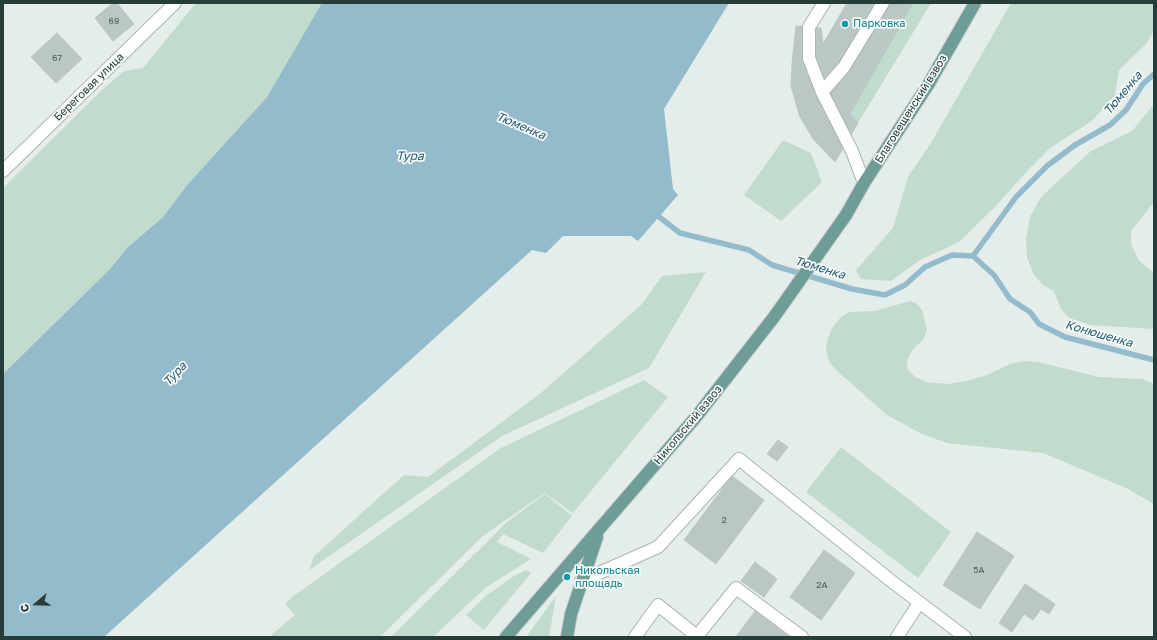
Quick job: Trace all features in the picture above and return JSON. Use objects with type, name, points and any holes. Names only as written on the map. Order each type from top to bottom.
[{"type":"main road","name":"Благовещенский взвоз","points":[[846,215],[864,183],[928,85],[975,3]]},
{"type":"main road","name":"Никольский взвоз","points":[[506,637],[696,417],[774,317],[846,215]]},
{"type":"main road","points":[[567,637],[570,614],[599,530]]},
{"type":"street","name":"Береговая улица","points":[[3,171],[175,3]]},
{"type":"street","points":[[824,3],[809,27],[809,58],[822,92],[852,151],[864,183]]},
{"type":"street","points":[[822,92],[844,67],[883,3]]},
{"type":"street","points":[[581,582],[658,547],[740,459],[919,603],[965,637]]},
{"type":"street","points":[[635,637],[658,605],[697,637],[736,588],[802,637]]},
{"type":"street","points":[[897,637],[919,603]]},
{"type":"green space","points":[[196,3],[323,3],[267,97],[188,184],[163,217],[128,247],[110,269],[3,374],[3,188],[103,89],[124,71],[143,68]]},
{"type":"green space","points":[[913,3],[931,3],[858,123],[850,114]]},
{"type":"green space","points":[[1011,3],[1154,3],[1154,31],[1146,44],[1119,70],[1115,95],[1092,121],[1050,148],[993,209],[959,242],[920,260],[891,281],[861,279],[856,270],[893,228],[908,177],[931,143]]},
{"type":"green space","points":[[1154,104],[1154,202],[1131,231],[1131,244],[1139,261],[1154,273],[1154,329],[1091,325],[1069,318],[1061,309],[1054,291],[1043,285],[1034,275],[1027,257],[1026,239],[1030,217],[1041,197],[1070,170],[1091,151],[1132,131]]},
{"type":"green space","points":[[783,140],[811,153],[822,182],[781,221],[744,195]]},
{"type":"green space","points":[[706,272],[649,368],[502,436],[309,570],[314,556],[404,475],[428,477],[542,392],[642,304],[662,276]]},
{"type":"green space","points":[[910,301],[917,304],[922,310],[927,330],[923,340],[914,348],[908,358],[907,369],[915,377],[926,382],[948,384],[966,381],[987,375],[1010,364],[1023,361],[1038,362],[1099,377],[1143,379],[1154,384],[1154,504],[1126,488],[1043,453],[947,443],[922,434],[887,415],[835,369],[829,361],[826,350],[827,341],[832,328],[840,318],[849,312],[875,311]]},
{"type":"green space","points":[[644,380],[668,397],[573,513],[545,493],[484,535],[380,637],[269,637],[295,615],[285,604],[292,597],[501,448]]},
{"type":"green space","points":[[841,447],[951,532],[918,578],[806,492]]},
{"type":"green space","points":[[545,494],[572,516],[543,553],[503,534],[497,542],[531,559],[485,588],[433,637],[391,637],[507,522]]},
{"type":"green space","points":[[526,570],[531,573],[484,630],[466,615],[486,596],[514,576]]},
{"type":"green space","points":[[556,596],[549,637],[526,637]]},
{"type":"water","name":"Тура","points":[[322,3],[729,3],[664,109],[673,189],[678,195],[638,241],[631,236],[563,236],[546,253],[532,250],[104,637],[3,637],[3,374],[110,269],[128,247],[163,217],[188,184],[267,97]]},
{"type":"building","points":[[113,3],[117,3],[134,24],[113,41],[95,18]]},
{"type":"building","points":[[847,3],[913,3],[850,114],[858,123],[835,162],[814,140],[800,117],[791,86],[792,64],[796,26],[821,28],[823,44]]},
{"type":"building","points":[[57,33],[82,59],[56,83],[31,57]]},
{"type":"building","points":[[778,440],[788,447],[777,461],[767,454]]},
{"type":"building","points":[[732,476],[764,500],[716,564],[684,540]]},
{"type":"building","points":[[977,532],[1014,556],[980,609],[943,585]]},
{"type":"building","points":[[824,550],[855,573],[821,620],[790,597]]},
{"type":"building","points":[[755,562],[777,579],[764,597],[741,581]]},
{"type":"building","points":[[1025,584],[1055,604],[1049,614],[1041,609],[1033,620],[1024,614],[1012,632],[999,623]]},
{"type":"building","points":[[755,611],[789,637],[736,637]]},
{"type":"waterway","name":"Тюменка","points":[[654,213],[680,233],[749,250],[772,265],[852,289],[885,295],[905,285],[925,267],[952,255],[973,256],[1016,197],[1047,166],[1075,145],[1110,125],[1126,110],[1143,84],[1154,74]]},
{"type":"waterway","name":"Конюшенка","points":[[973,256],[994,275],[1010,299],[1030,312],[1039,324],[1065,337],[1154,360]]},
{"type":"place","name":"Парковка","points":[[845,24]]},
{"type":"place","name":"Никольская площадь","points":[[567,577]]}]
